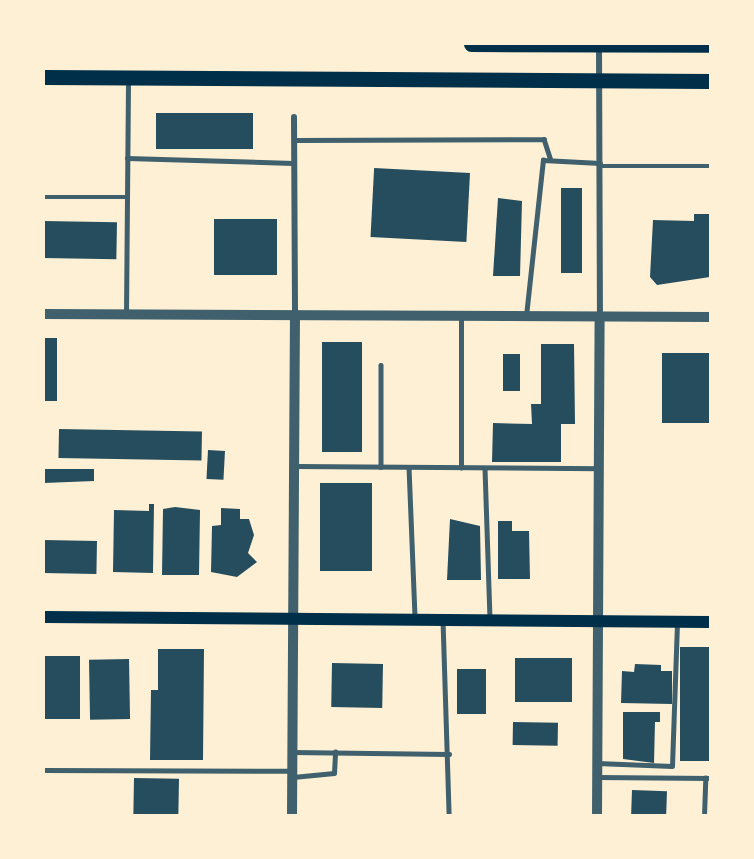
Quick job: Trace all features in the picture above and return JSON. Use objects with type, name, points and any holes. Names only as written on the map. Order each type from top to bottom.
[{"type":"main road","points":[[471,44],[711,45]]},
{"type":"main road","points":[[44,77],[711,81]]},
{"type":"main road","points":[[44,617],[711,622]]},
{"type":"street","points":[[597,816],[599,44]]},
{"type":"street","points":[[292,816],[296,315],[294,117]]},
{"type":"street","points":[[44,314],[711,317]]},
{"type":"lane","points":[[126,314],[128,78]]},
{"type":"lane","points":[[294,140],[544,139],[551,160]]},
{"type":"lane","points":[[127,158],[293,163]]},
{"type":"lane","points":[[526,316],[543,160],[600,165],[711,166]]},
{"type":"lane","points":[[44,197],[126,197]]},
{"type":"lane","points":[[461,316],[461,468]]},
{"type":"lane","points":[[381,365],[381,467]]},
{"type":"lane","points":[[293,466],[599,468]]},
{"type":"lane","points":[[409,467],[415,620]]},
{"type":"lane","points":[[484,468],[490,620]]},
{"type":"lane","points":[[443,620],[449,754],[448,816]]},
{"type":"lane","points":[[597,763],[672,766],[677,621]]},
{"type":"lane","points":[[292,752],[449,754]]},
{"type":"lane","points":[[44,770],[334,773],[335,752]]},
{"type":"lane","points":[[597,777],[708,778],[704,816]]},
{"type":"building","points":[[156,113],[253,113],[253,149],[156,149]]},
{"type":"building","points":[[374,168],[470,173],[466,242],[371,237]]},
{"type":"building","points":[[561,188],[582,188],[582,273],[561,273]]},
{"type":"building","points":[[498,198],[522,201],[520,276],[493,276]]},
{"type":"building","points":[[694,214],[710,214],[710,277],[657,285],[650,277],[653,220],[694,221]]},
{"type":"building","points":[[214,219],[277,219],[277,275],[214,275]]},
{"type":"building","points":[[44,221],[117,222],[116,259],[44,258]]},
{"type":"building","points":[[44,338],[57,338],[57,401],[44,401]]},
{"type":"building","points":[[322,342],[362,342],[362,452],[322,452]]},
{"type":"building","points":[[541,344],[574,344],[575,424],[561,424],[561,462],[492,462],[493,423],[532,424],[531,404],[541,404]]},
{"type":"building","points":[[662,353],[710,353],[710,423],[662,423]]},
{"type":"building","points":[[503,354],[520,354],[520,391],[503,391]]},
{"type":"building","points":[[59,429],[202,431],[201,460],[58,458]]},
{"type":"building","points":[[208,450],[225,451],[223,480],[206,479]]},
{"type":"building","points":[[44,469],[94,469],[94,481],[44,483]]},
{"type":"building","points":[[320,483],[372,483],[372,571],[320,571]]},
{"type":"building","points":[[149,504],[154,504],[153,573],[113,572],[114,510],[149,511]]},
{"type":"building","points":[[175,507],[200,510],[199,575],[162,575],[163,509]]},
{"type":"building","points":[[221,508],[240,509],[240,519],[249,519],[254,535],[248,553],[257,562],[237,577],[211,572],[212,526],[221,525]]},
{"type":"building","points":[[450,519],[480,526],[481,580],[447,580]]},
{"type":"building","points":[[498,521],[512,521],[512,531],[529,531],[530,579],[498,579]]},
{"type":"building","points":[[44,540],[97,541],[96,574],[44,573]]},
{"type":"building","points":[[680,647],[710,647],[710,761],[680,761]]},
{"type":"building","points":[[158,649],[204,649],[203,760],[150,760],[151,690],[158,690]]},
{"type":"building","points":[[44,656],[80,656],[80,719],[44,719]]},
{"type":"building","points":[[515,658],[572,658],[572,702],[515,702]]},
{"type":"building","points":[[129,659],[130,719],[90,720],[89,660]]},
{"type":"building","points":[[332,663],[383,664],[382,708],[331,707]]},
{"type":"building","points":[[635,664],[661,665],[661,671],[672,671],[672,704],[621,703],[622,671],[634,672]]},
{"type":"building","points":[[457,669],[486,669],[486,714],[457,714]]},
{"type":"building","points":[[623,712],[660,712],[660,722],[655,722],[654,763],[623,759]]},
{"type":"building","points":[[513,722],[558,723],[558,746],[513,745]]},
{"type":"building","points":[[134,778],[179,779],[178,816],[133,816]]},
{"type":"building","points":[[632,790],[667,791],[666,816],[631,816]]}]
